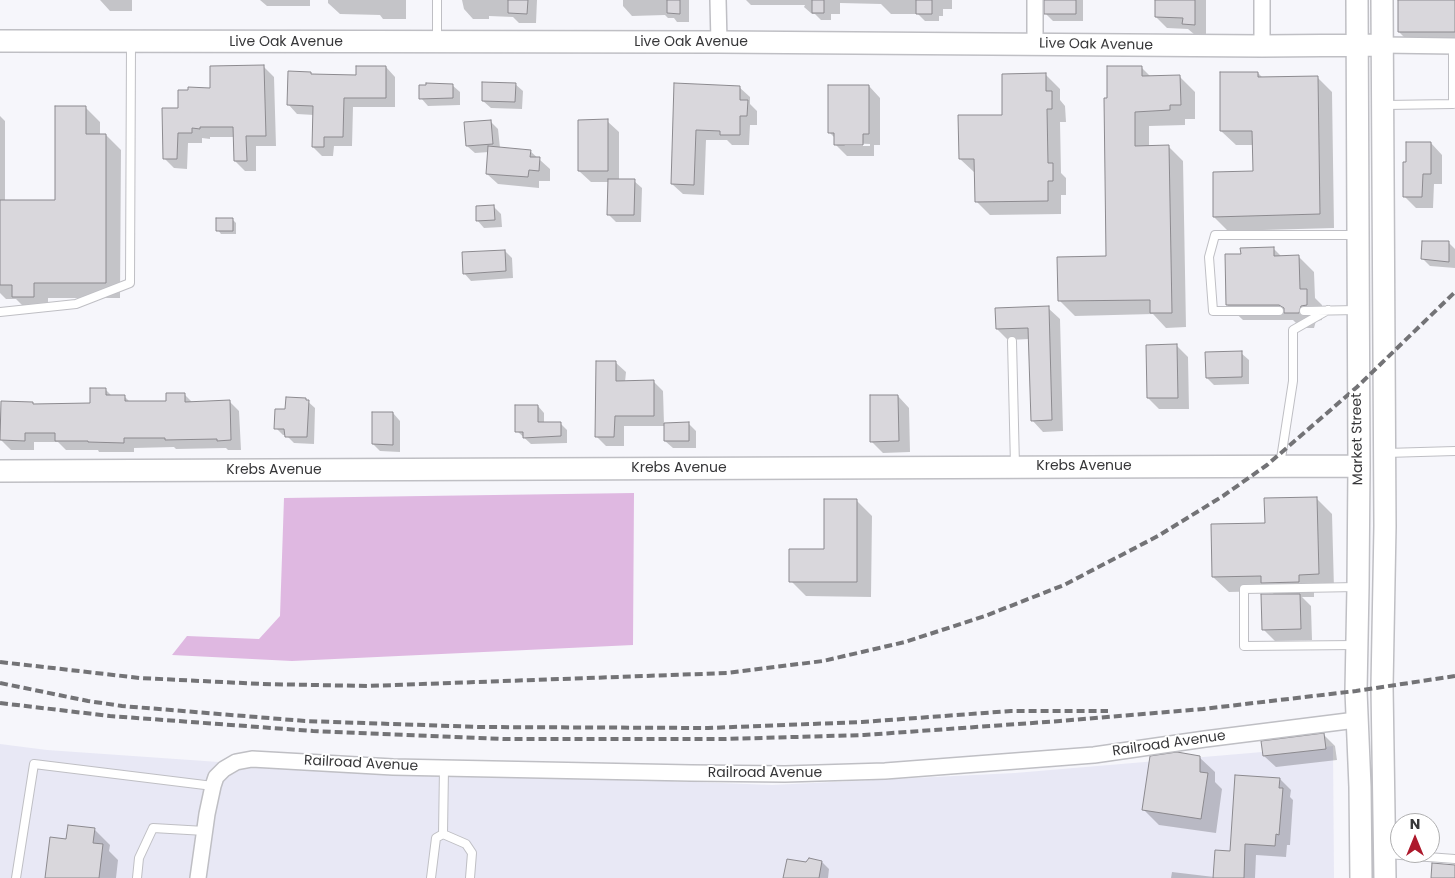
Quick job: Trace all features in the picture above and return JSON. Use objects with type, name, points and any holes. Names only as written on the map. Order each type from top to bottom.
[{"type":"street","points":[[718,0],[719,42]]},
{"type":"street","points":[[1035,0],[1035,44]]},
{"type":"street","points":[[1262,0],[1262,46]]},
{"type":"street","name":"Market Street","points":[[1356,0],[1359,466],[1356,720],[1360,787],[1360,878]]},
{"type":"street","name":"Market Street","points":[[1382,0],[1384,454],[1382,687],[1385,878]]},
{"type":"street","name":"Live Oak Avenue","points":[[0,42],[719,42],[1262,46],[1382,45]]},
{"type":"street","points":[[1382,45],[1454,46]]},
{"type":"street","name":"Krebs Avenue","points":[[0,471],[1359,466]]},
{"type":"street","name":"Railroad Avenue","points":[[198,878],[207,814],[216,777],[224,768],[236,762],[252,759],[444,768],[785,774],[885,771],[1094,755],[1205,738],[1356,720]]},
{"type":"lane","points":[[437,0],[437,42]]},
{"type":"lane","points":[[0,312],[76,304],[130,283],[131,42]]},
{"type":"lane","points":[[1383,105],[1454,104],[1454,46]]},
{"type":"lane","points":[[1278,311],[1213,311],[1209,257],[1215,236],[1357,235]]},
{"type":"lane","points":[[1304,310],[1357,310]]},
{"type":"lane","points":[[1280,465],[1293,381],[1293,330],[1328,310]]},
{"type":"lane","points":[[1012,341],[1014,466]]},
{"type":"lane","points":[[1384,454],[1455,451]]},
{"type":"lane","points":[[1356,645],[1244,646],[1244,590],[1358,587]]},
{"type":"lane","points":[[16,878],[34,764],[213,786]]},
{"type":"lane","points":[[443,834],[444,768]]},
{"type":"lane","points":[[137,878],[139,858],[153,828],[205,831]]},
{"type":"lane","points":[[431,878],[436,838],[443,834]]},
{"type":"lane","points":[[443,834],[466,844],[472,853],[470,878]]},
{"type":"lane","points":[[1385,854],[1455,859]]},
{"type":"shaded area","points":[[634,493],[633,645],[292,661],[172,655],[187,636],[259,639],[280,616],[284,498]]},
{"type":"shaded area","points":[[0,744],[47,750],[262,765],[772,785],[1015,773],[1333,746],[1334,878],[0,878]]},
{"type":"building","points":[[508,0],[528,0],[527,14],[508,13]]},
{"type":"building","points":[[667,0],[680,0],[680,14],[667,13]]},
{"type":"building","points":[[812,0],[824,0],[824,13],[812,13]]},
{"type":"building","points":[[916,0],[932,0],[932,14],[916,14]]},
{"type":"building","points":[[1044,0],[1076,0],[1076,14],[1044,14]]},
{"type":"building","points":[[1155,0],[1195,0],[1195,25],[1182,24],[1183,18],[1155,17]]},
{"type":"building","points":[[1398,0],[1455,0],[1455,32],[1398,32]]},
{"type":"building","points":[[264,65],[266,136],[246,136],[247,161],[234,161],[233,127],[200,127],[200,129],[192,128],[192,133],[178,133],[177,159],[163,159],[162,108],[178,108],[178,90],[188,90],[188,87],[210,88],[210,66]]},
{"type":"building","points":[[356,66],[386,66],[386,98],[344,98],[343,137],[324,137],[324,147],[312,147],[313,106],[287,105],[288,71],[311,72],[311,74],[356,75]]},
{"type":"building","points":[[1107,66],[1142,66],[1142,76],[1180,75],[1181,105],[1170,105],[1170,110],[1135,112],[1135,146],[1169,145],[1172,313],[1150,313],[1150,300],[1058,301],[1057,257],[1106,256],[1104,98],[1107,98]]},
{"type":"building","points":[[1220,72],[1258,72],[1258,77],[1318,76],[1320,214],[1213,217],[1213,172],[1253,171],[1252,131],[1220,131]]},
{"type":"building","points":[[1046,73],[1046,91],[1052,91],[1052,109],[1047,109],[1048,163],[1053,163],[1053,181],[1048,181],[1048,201],[975,202],[974,159],[959,159],[958,115],[1002,115],[1002,74]]},
{"type":"building","points":[[482,82],[516,83],[515,102],[482,101]]},
{"type":"building","points":[[426,83],[453,84],[453,98],[419,99],[419,85],[426,85]]},
{"type":"building","points":[[674,83],[740,86],[740,100],[748,100],[747,116],[740,116],[740,135],[720,135],[720,131],[696,130],[694,185],[671,184]]},
{"type":"building","points":[[828,85],[869,85],[869,134],[863,134],[863,145],[834,145],[834,133],[828,133]]},
{"type":"building","points":[[55,106],[86,106],[86,134],[106,134],[106,283],[34,283],[34,297],[12,297],[12,285],[0,285],[0,200],[55,200]]},
{"type":"building","points":[[608,119],[608,171],[578,171],[578,120]]},
{"type":"building","points":[[491,120],[493,144],[466,146],[464,122]]},
{"type":"building","points":[[1406,142],[1431,142],[1431,174],[1423,174],[1422,197],[1403,197],[1403,162],[1406,162]]},
{"type":"building","points":[[488,146],[531,150],[530,157],[540,157],[539,171],[529,170],[528,177],[486,174]]},
{"type":"building","points":[[608,179],[635,179],[634,215],[607,215]]},
{"type":"building","points":[[494,205],[495,220],[476,221],[476,206]]},
{"type":"building","points":[[216,218],[233,218],[233,231],[216,231]]},
{"type":"building","points":[[1422,241],[1449,241],[1449,262],[1421,259]]},
{"type":"building","points":[[1274,247],[1274,256],[1299,255],[1300,289],[1307,289],[1307,305],[1301,306],[1299,313],[1284,313],[1284,308],[1279,305],[1226,305],[1225,254],[1241,254],[1240,248]]},
{"type":"building","points":[[505,250],[506,271],[463,274],[462,252]]},
{"type":"building","points":[[1049,306],[1052,420],[1031,421],[1028,328],[996,329],[995,308]]},
{"type":"building","points":[[1177,344],[1178,398],[1147,398],[1146,345]]},
{"type":"building","points":[[1242,351],[1242,377],[1206,378],[1205,352]]},
{"type":"building","points":[[596,361],[616,361],[616,381],[654,380],[654,416],[615,416],[614,437],[595,437]]},
{"type":"building","points":[[90,388],[106,388],[106,395],[125,395],[125,401],[166,401],[166,393],[185,393],[185,402],[230,400],[231,440],[124,438],[124,443],[55,441],[55,433],[25,433],[25,441],[0,440],[1,401],[33,402],[33,404],[90,403]]},
{"type":"building","points":[[870,395],[898,395],[899,441],[870,442]]},
{"type":"building","points":[[286,397],[306,398],[306,400],[309,400],[307,437],[285,437],[284,429],[274,429],[275,409],[285,409]]},
{"type":"building","points":[[515,405],[538,405],[538,422],[561,422],[561,436],[523,438],[523,432],[515,432]]},
{"type":"building","points":[[372,412],[393,412],[393,445],[372,444]]},
{"type":"building","points":[[689,422],[689,441],[664,441],[664,423]]},
{"type":"building","points":[[1317,497],[1319,574],[1299,575],[1299,582],[1261,583],[1261,576],[1212,577],[1211,524],[1265,523],[1264,498]]},
{"type":"building","points":[[824,499],[857,499],[857,582],[789,582],[789,549],[824,549]]},
{"type":"building","points":[[1261,594],[1300,594],[1301,629],[1262,630]]},
{"type":"building","points":[[1324,733],[1326,749],[1263,756],[1261,741]]},
{"type":"building","points":[[1177,752],[1200,756],[1200,772],[1208,773],[1201,819],[1142,810],[1150,756]]},
{"type":"building","points":[[1235,775],[1280,778],[1279,788],[1283,788],[1279,835],[1276,834],[1275,846],[1245,844],[1244,878],[1213,878],[1215,850],[1230,851]]},
{"type":"building","points":[[68,825],[95,828],[93,843],[103,844],[99,878],[45,878],[50,837],[66,839]]},
{"type":"building","points":[[809,858],[822,861],[819,878],[783,878],[787,859],[806,862]]},
{"type":"building","points":[[1432,863],[1455,865],[1455,878],[1431,878]]},
{"type":"railway","points":[[0,662],[140,678],[263,684],[367,686],[727,673],[823,661],[905,642],[985,616],[1064,585],[1158,536],[1223,496],[1267,465],[1357,387],[1455,292]]},
{"type":"railway","points":[[0,703],[110,716],[313,731],[503,739],[725,739],[864,735],[1203,709],[1356,691],[1455,676]]},
{"type":"railway","points":[[0,683],[122,706],[305,721],[480,727],[708,728],[862,722],[1011,711],[1108,711]]}]
